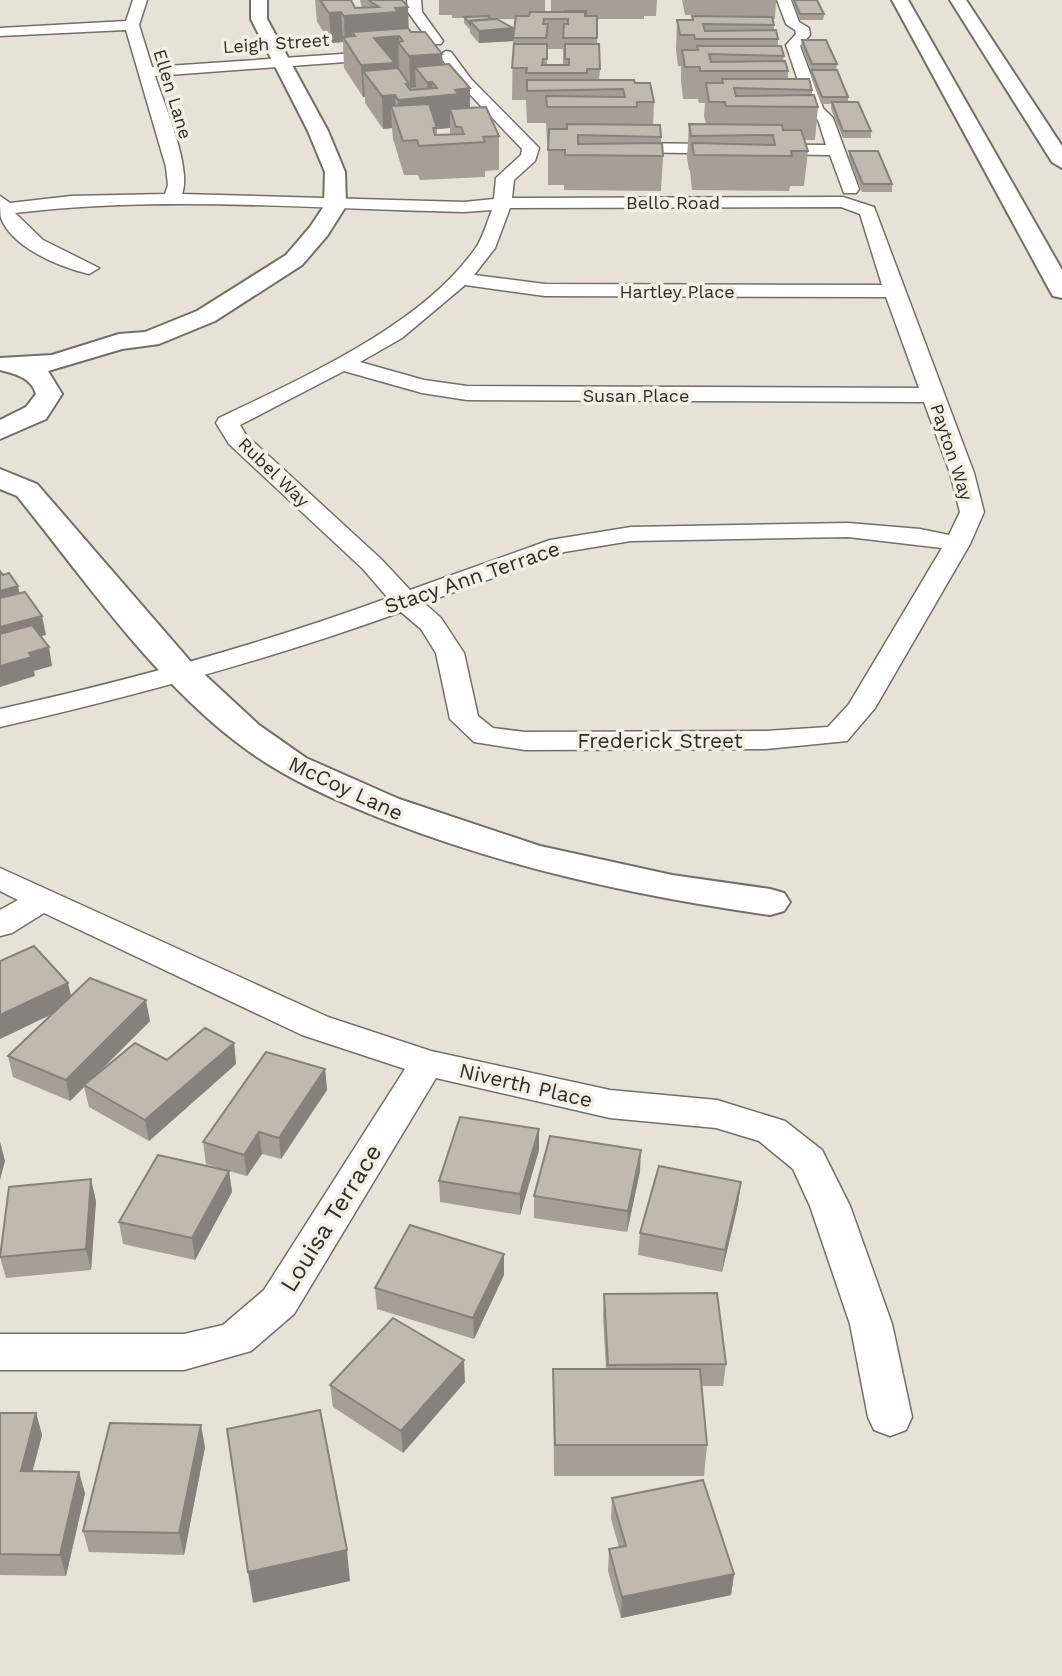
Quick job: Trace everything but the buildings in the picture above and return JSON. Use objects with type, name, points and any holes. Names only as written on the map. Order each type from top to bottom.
[{"type":"main road","points":[[9,364],[55,362],[119,342],[150,339],[206,316],[294,260],[319,231],[335,202],[335,172],[259,19],[259,0]]},
{"type":"main road","points":[[900,0],[1062,291]]},
{"type":"main road","points":[[958,0],[1062,162]]},
{"type":"main road","points":[[11,426],[36,413],[49,394],[143,351],[150,339]]},
{"type":"main road","points":[[9,364],[42,378],[49,394]]},
{"type":"main road","name":"McCoy Lane","points":[[11,426],[19,445],[14,484],[180,671],[281,758],[352,794],[432,826],[523,855],[616,878],[770,902]]},
{"type":"street","points":[[0,32],[132,24],[140,0]]},
{"type":"street","points":[[414,0],[415,12],[436,41],[458,47],[458,50],[446,55],[425,56]]},
{"type":"street","points":[[784,0],[793,24],[802,28],[803,35],[793,45],[816,110],[825,118],[837,150],[847,195]]},
{"type":"street","name":"Ellen Lane","points":[[132,24],[175,167],[177,185],[171,201]]},
{"type":"street","name":"Leigh Street","points":[[146,69],[409,47],[436,41]]},
{"type":"street","name":"Rubel Way","points":[[446,55],[466,82],[538,148],[505,178],[503,203],[486,248],[461,279],[395,334],[343,364],[227,422],[237,439],[372,564],[404,600],[431,624],[450,653],[464,719],[484,736]]},
{"type":"street","points":[[600,148],[837,150]]},
{"type":"street","name":"Bello Road","points":[[2,205],[71,201],[171,201],[335,202],[464,207],[503,203],[847,195]]},
{"type":"street","name":"Payton Way","points":[[837,735],[860,708],[957,544],[972,512],[962,473],[894,291],[868,211],[847,195]]},
{"type":"street","points":[[2,205],[29,241],[50,253],[89,268]]},
{"type":"street","name":"Hartley Place","points":[[461,279],[545,290],[894,291]]},
{"type":"street","name":"Susan Place","points":[[343,364],[422,386],[467,393],[933,395]]},
{"type":"street","name":"Stacy Ann Terrace","points":[[0,718],[97,696],[345,623],[559,545],[631,534],[848,530],[920,536],[957,544]]},
{"type":"street","name":"Frederick Street","points":[[484,736],[525,741],[766,740],[837,735]]},
{"type":"street","name":"Niverth Place","points":[[0,877],[315,1026],[427,1063],[610,1104],[717,1114],[772,1132],[808,1160],[830,1206],[871,1324],[890,1417]]},
{"type":"street","points":[[0,925],[43,899]]},
{"type":"street","name":"Louisa Terrace","points":[[0,1352],[184,1352],[236,1339],[279,1302],[427,1063]]}]
